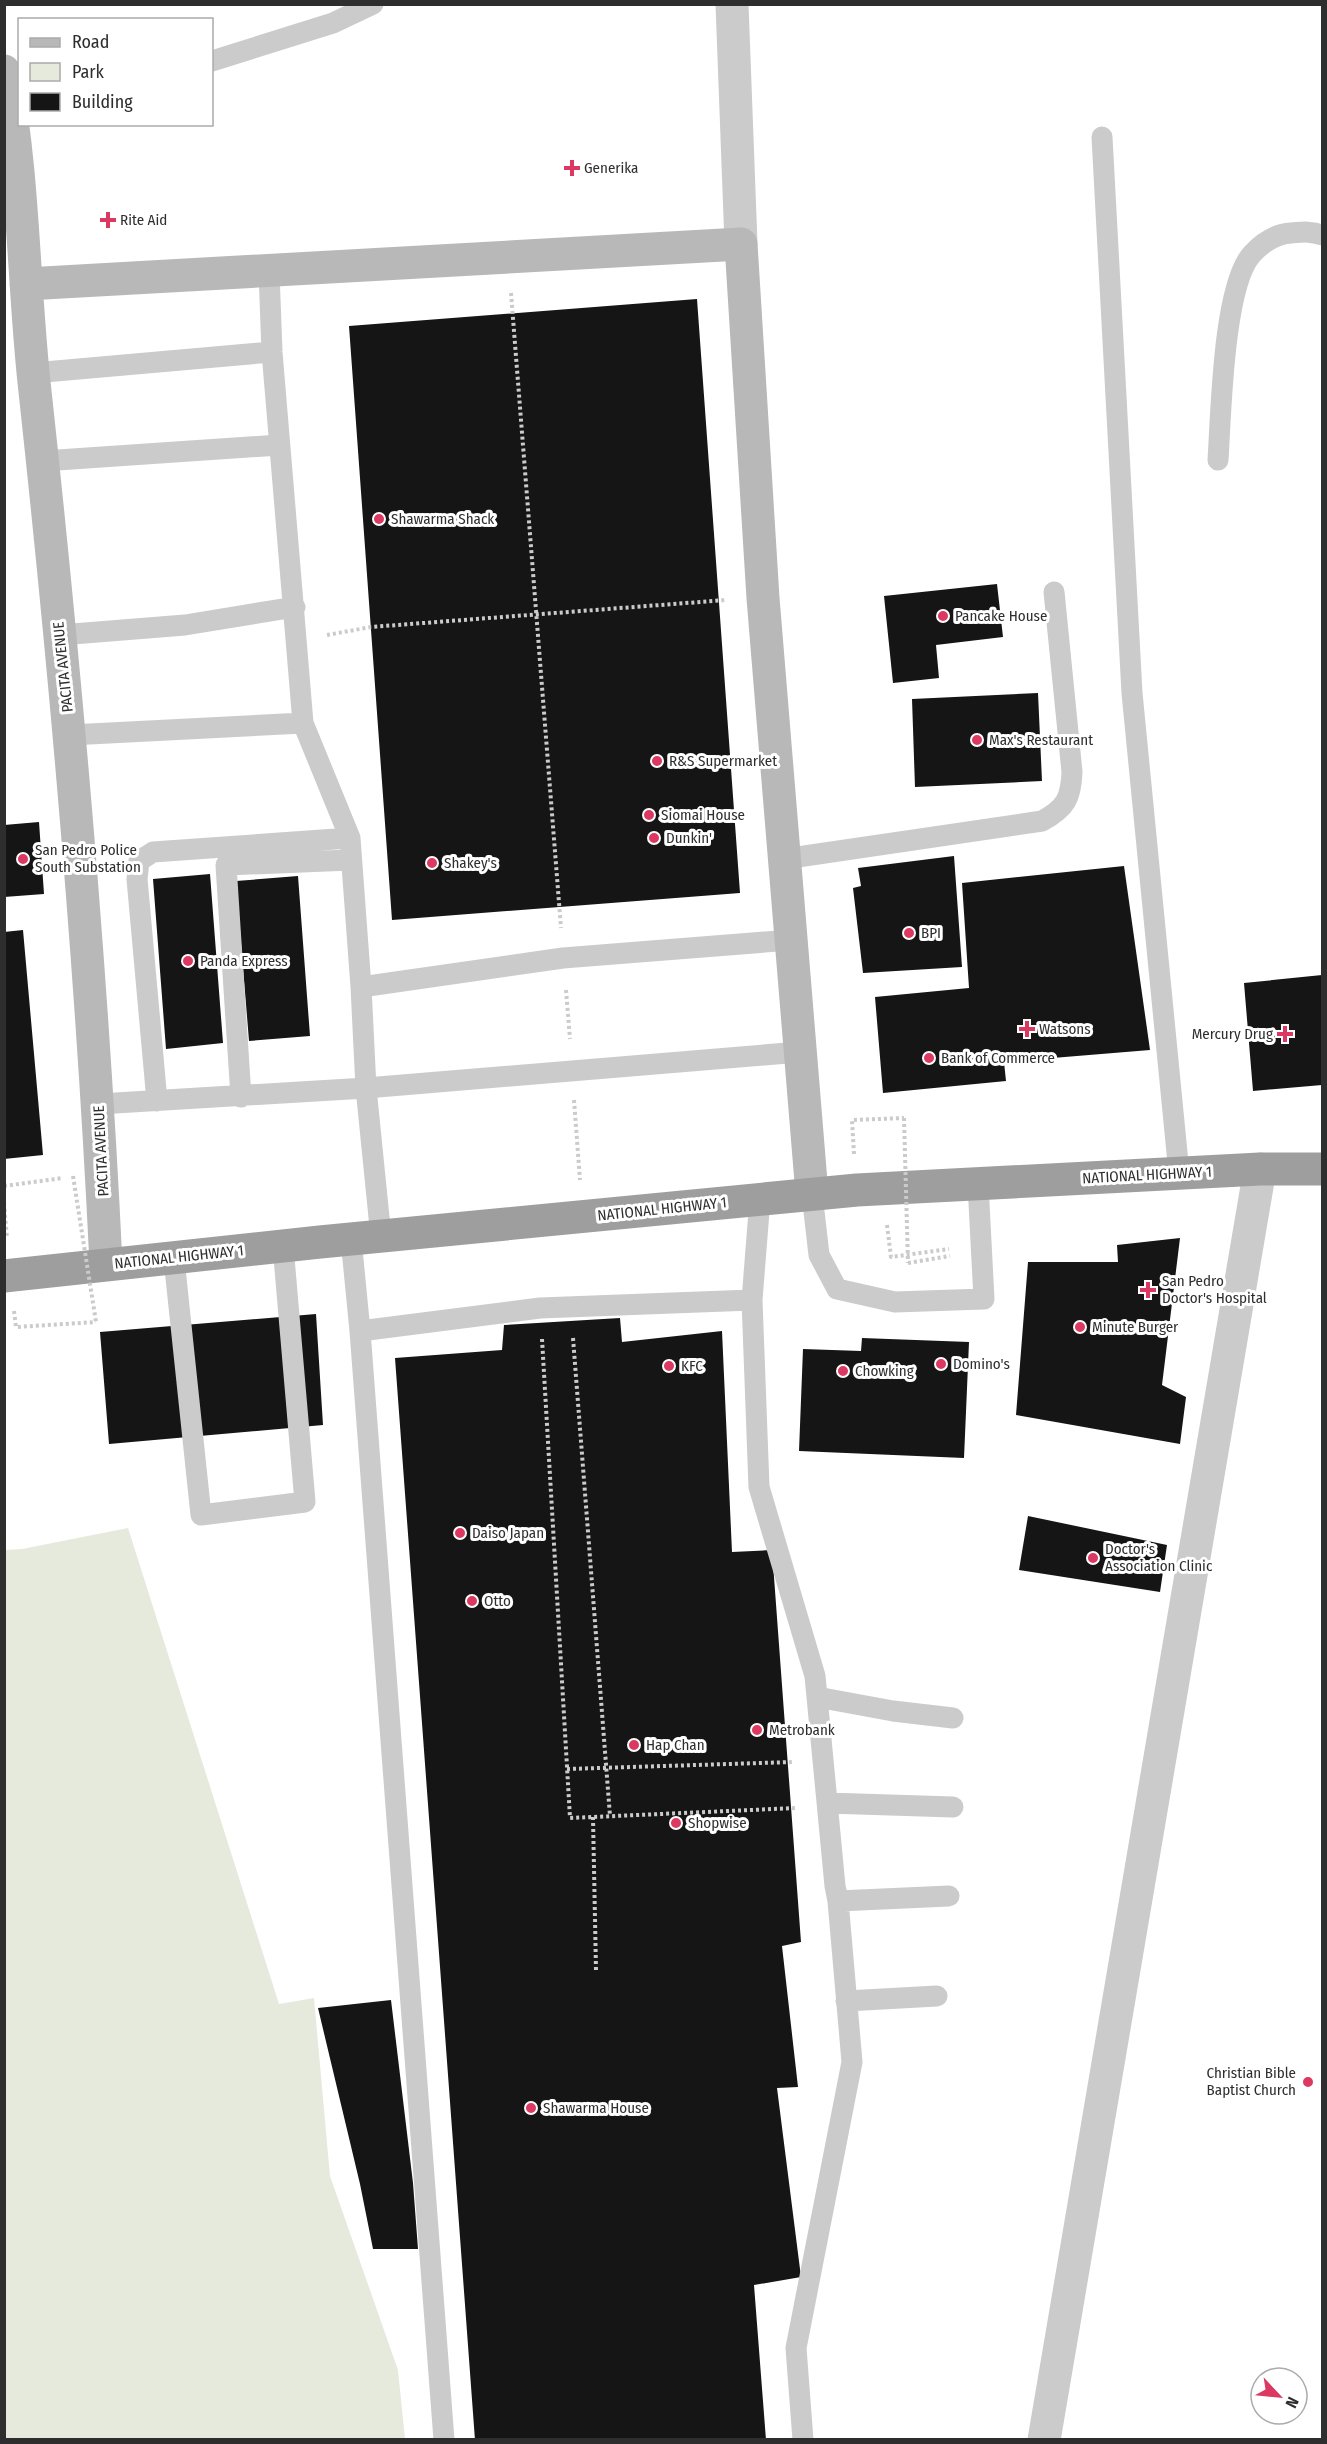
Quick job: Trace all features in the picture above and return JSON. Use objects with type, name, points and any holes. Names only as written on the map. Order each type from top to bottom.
[{"type":"highway","name":"NATIONAL HIGHWAY 1","points":[[4,1276],[283,1246],[856,1190],[1260,1169],[1323,1169]]},
{"type":"main road","name":"PACITA AVENUE","points":[[4,71],[17,123],[33,373],[70,735],[99,1104],[106,1264]]},
{"type":"main road","points":[[26,284],[741,244],[763,598],[812,1194]]},
{"type":"street","points":[[732,4],[741,244]]},
{"type":"street","points":[[1044,2439],[1260,1169]]},
{"type":"lane","points":[[213,62],[333,22],[374,4]]},
{"type":"lane","points":[[1102,136],[1132,693],[1179,1173]]},
{"type":"lane","points":[[1218,460],[1225,354],[1236,288],[1251,255],[1277,234],[1312,231],[1323,235]]},
{"type":"lane","points":[[269,272],[279,445],[295,607],[303,723],[350,838],[366,1088],[366,1238],[360,1331],[444,2439]]},
{"type":"lane","points":[[33,373],[272,352]]},
{"type":"lane","points":[[43,461],[279,445]]},
{"type":"lane","points":[[784,859],[1042,821],[1059,810],[1071,792],[1072,772],[1054,592]]},
{"type":"lane","points":[[60,635],[185,624],[295,607]]},
{"type":"lane","points":[[70,735],[303,723]]},
{"type":"lane","points":[[157,1101],[137,879],[139,861],[153,852],[350,838]]},
{"type":"lane","points":[[242,1096],[225,865],[351,860]]},
{"type":"lane","points":[[361,987],[563,958],[791,940]]},
{"type":"lane","points":[[99,1104],[366,1088],[800,1052]]},
{"type":"lane","points":[[812,1194],[819,1255],[837,1289],[895,1302],[984,1299],[978,1184]]},
{"type":"lane","points":[[760,1199],[752,1300],[759,1487],[815,1676],[852,2062],[796,2348],[803,2439]]},
{"type":"lane","points":[[174,1259],[201,1515],[305,1502],[283,1246]]},
{"type":"lane","points":[[360,1331],[540,1308],[752,1300]]},
{"type":"lane","points":[[817,1697],[893,1711],[953,1718]]},
{"type":"lane","points":[[827,1803],[953,1807]]},
{"type":"lane","points":[[838,1901],[949,1896]]},
{"type":"lane","points":[[846,2001],[937,1996]]},
{"type":"path","points":[[508,257],[582,1216]]},
{"type":"path","points":[[297,641],[371,627],[763,598]]},
{"type":"path","points":[[856,1190],[852,1120],[904,1118],[908,1263],[950,1257],[950,1249],[891,1257]]},
{"type":"path","points":[[4,1186],[73,1176],[96,1322],[16,1326]]},
{"type":"path","points":[[570,1306],[610,1816]]},
{"type":"path","points":[[540,1308],[570,1818],[791,1808],[827,1803]]},
{"type":"path","points":[[567,1769],[788,1763],[823,1758]]},
{"type":"path","points":[[593,1817],[596,1970]]},
{"type":"green space","points":[[128,1528],[279,2004],[314,1998],[330,2176],[398,2370],[405,2439],[5,2439],[5,1550],[22,1549]]},
{"type":"building","points":[[697,299],[740,893],[392,920],[349,326]]},
{"type":"building","name":"Pancake House","points":[[997,584],[1003,637],[936,645],[939,678],[893,683],[884,596]]},
{"type":"building","name":"Max's Restaurant","points":[[1038,693],[1042,781],[915,787],[912,699]]},
{"type":"building","name":"San Pedro Police South Substation","points":[[39,822],[44,894],[4,897],[4,825]]},
{"type":"building","name":"BPI","points":[[954,856],[962,967],[863,973],[853,888],[861,886],[858,868]]},
{"type":"building","points":[[1124,866],[1150,1050],[1004,1062],[1006,1081],[883,1093],[875,997],[969,988],[962,883]]},
{"type":"building","name":"Panda Express","points":[[210,874],[223,1043],[166,1049],[153,879]]},
{"type":"building","points":[[298,876],[310,1036],[249,1041],[236,881]]},
{"type":"building","points":[[23,930],[43,1155],[4,1159],[4,932]]},
{"type":"building","name":"Mercury Drug","points":[[1322,975],[1322,1085],[1253,1091],[1244,983]]},
{"type":"building","name":"San Pedro Doctor's Hospital","points":[[1180,1238],[1162,1385],[1186,1397],[1180,1444],[1016,1415],[1028,1262],[1118,1262],[1117,1245]]},
{"type":"building","points":[[316,1314],[323,1425],[109,1444],[100,1332]]},
{"type":"building","points":[[620,1318],[622,1342],[722,1331],[732,1552],[772,1550],[801,1942],[782,1946],[798,2087],[777,2088],[801,2277],[754,2285],[766,2440],[475,2440],[395,1358],[502,1350],[504,1325]]},
{"type":"building","points":[[862,1338],[969,1342],[964,1458],[799,1451],[803,1349],[861,1351]]},
{"type":"building","name":"Doctor's Association Clinic","points":[[1028,1516],[1167,1545],[1160,1592],[1019,1570]]},
{"type":"building","points":[[391,2000],[413,2183],[418,2249],[373,2249],[318,2008]]},
{"type":"place","name":"Generika","points":[[572,168]]},
{"type":"place","name":"Rite Aid","points":[[108,220]]},
{"type":"place","name":"Shawarma Shack","points":[[379,519]]},
{"type":"place","name":"Pancake House","points":[[943,616]]},
{"type":"place","name":"Max's Restaurant","points":[[977,740]]},
{"type":"place","name":"R&S Supermarket","points":[[657,761]]},
{"type":"place","name":"Siomai House","points":[[649,815]]},
{"type":"place","name":"Dunkin'","points":[[654,838]]},
{"type":"place","name":"San Pedro Police South Substation","points":[[23,859]]},
{"type":"place","name":"Shakey's","points":[[432,863]]},
{"type":"place","name":"BPI","points":[[909,933]]},
{"type":"place","name":"Panda Express","points":[[188,961]]},
{"type":"place","name":"Watsons","points":[[1027,1029]]},
{"type":"place","name":"Mercury Drug","points":[[1285,1034]]},
{"type":"place","name":"Bank of Commerce","points":[[929,1058]]},
{"type":"place","name":"San Pedro Doctor's Hospital","points":[[1148,1290]]},
{"type":"place","name":"Minute Burger","points":[[1080,1327]]},
{"type":"place","name":"Domino's","points":[[941,1364]]},
{"type":"place","name":"KFC","points":[[669,1366]]},
{"type":"place","name":"Chowking","points":[[843,1371]]},
{"type":"place","name":"Daiso Japan","points":[[460,1533]]},
{"type":"place","name":"Doctor's Association Clinic","points":[[1093,1558]]},
{"type":"place","name":"Otto","points":[[472,1601]]},
{"type":"place","name":"Metrobank","points":[[757,1730]]},
{"type":"place","name":"Hap Chan","points":[[634,1745]]},
{"type":"place","name":"Shopwise","points":[[676,1823]]},
{"type":"place","name":"Christian Bible Baptist Church","points":[[1308,2082]]},
{"type":"place","name":"Shawarma House","points":[[531,2108]]}]
